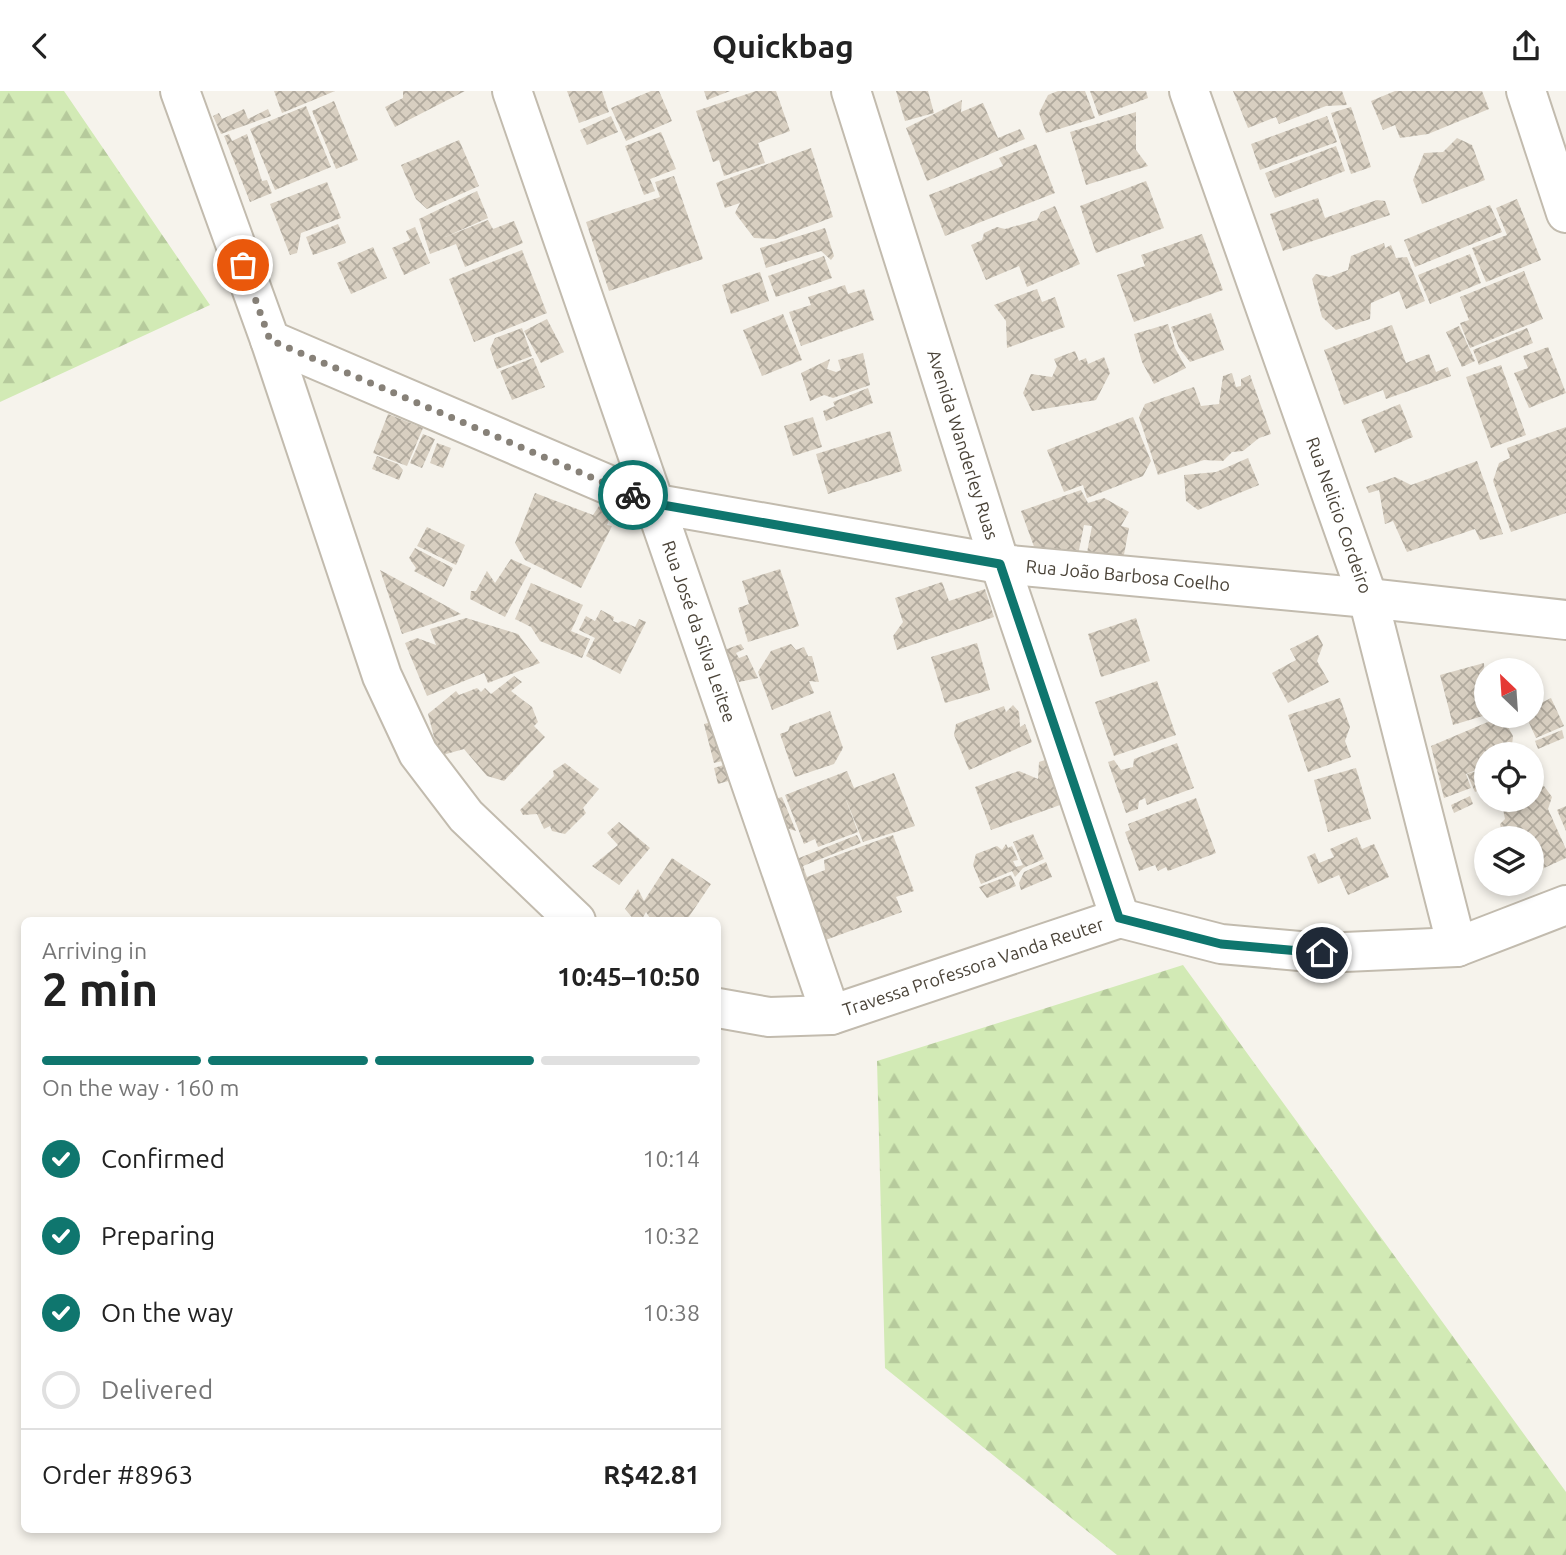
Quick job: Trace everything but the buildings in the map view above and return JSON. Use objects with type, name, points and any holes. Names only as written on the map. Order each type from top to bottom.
[{"type":"street","points":[[180,91],[270,340],[382,676],[418,753],[466,815],[572,917]]},
{"type":"street","name":"Rua José da Silva Leitee","points":[[512,91],[651,503],[831,1015]]},
{"type":"street","name":"Avenida Wanderley Ruas","points":[[851,91],[1000,564],[1119,918]]},
{"type":"street","name":"Rua Nelicio Cordeiro","points":[[1189,91],[1368,597],[1457,947]]},
{"type":"street","points":[[1526,91],[1566,213]]},
{"type":"street","name":"Rua João Barbosa Coelho","points":[[270,340],[651,503],[1000,564],[1368,597],[1566,620]]},
{"type":"street","name":"Travessa Professora Vanda Reuter","points":[[721,1009],[769,1017],[831,1015],[1119,918],[1221,944],[1322,953],[1457,947],[1566,905]]},
{"type":"green space","points":[[0,91],[64,91],[210,305],[0,402]]},
{"type":"green space","points":[[1183,965],[1566,1492],[1566,1555],[1117,1555],[885,1368],[877,1061]]},
{"type":"way so far","points":[[243,265],[270,340],[633,495]]},
{"type":"route","points":[[633,495],[651,503],[1000,564],[1119,918],[1221,944],[1322,953]]}]
